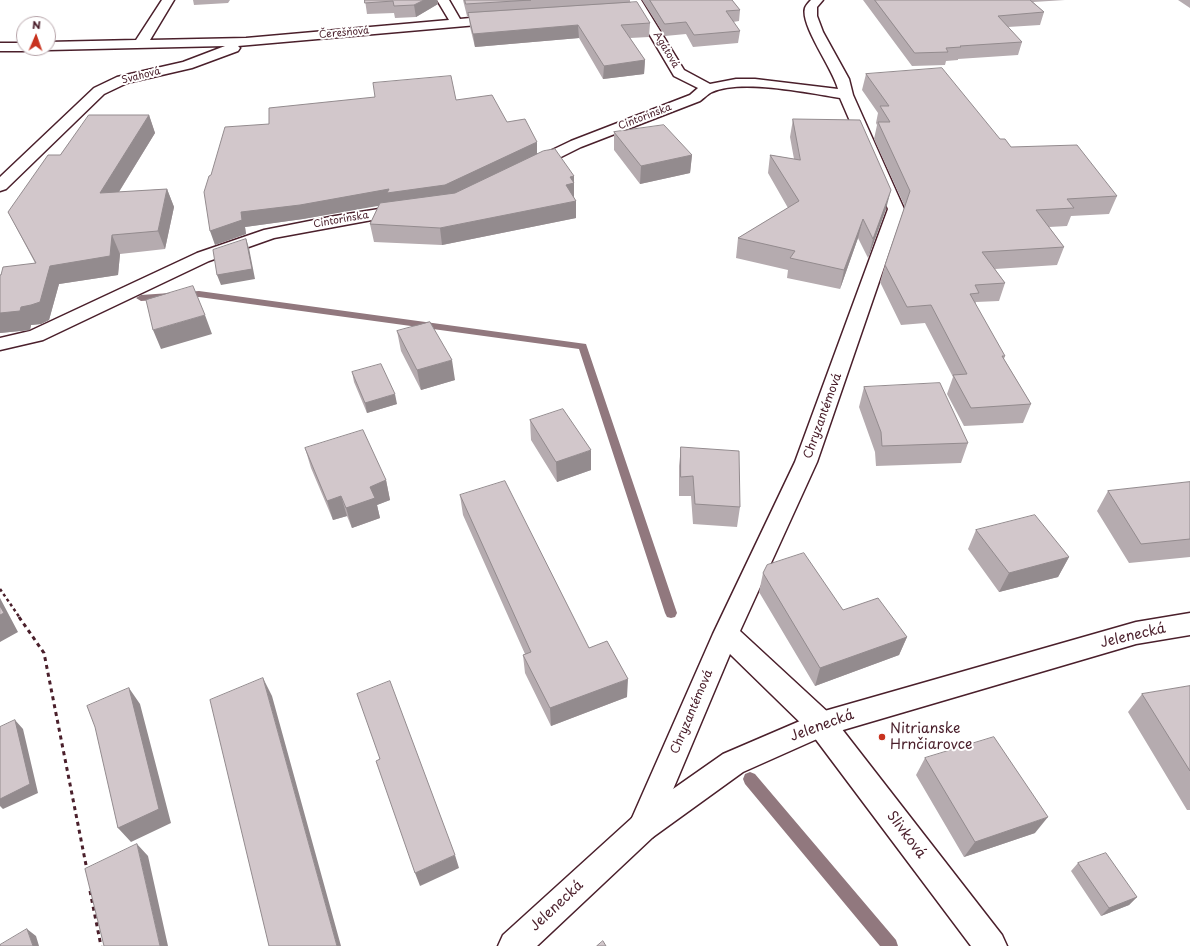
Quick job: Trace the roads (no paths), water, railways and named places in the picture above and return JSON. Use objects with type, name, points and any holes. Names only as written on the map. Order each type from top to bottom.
[{"type":"street","points":[[140,46],[168,0]]},
{"type":"street","points":[[444,0],[456,22]]},
{"type":"street","name":"Chryzantémová","points":[[643,827],[726,634],[806,462],[896,209],[846,94],[842,79],[817,32],[811,16],[811,7],[817,0]]},
{"type":"street","points":[[625,10],[638,5]]},
{"type":"street","name":"Agátová","points":[[638,5],[680,73],[708,88]]},
{"type":"street","name":"Čerešňová","points":[[56,46],[140,46],[246,42],[456,22],[510,19]]},
{"type":"street","name":"Svahová","points":[[0,186],[99,90],[122,80],[187,65],[228,51],[246,42]]},
{"type":"street","points":[[0,47],[16,47]]},
{"type":"street","name":"Cintorínska","points":[[520,171],[576,144],[695,98],[708,88],[722,85],[758,84],[846,94]]},
{"type":"street","name":"Cintorínska","points":[[0,344],[36,336],[203,257],[270,234],[335,221],[423,208]]},
{"type":"street","name":"Jelenecká","points":[[514,946],[643,827],[733,763],[821,724],[1136,633],[1190,624]]},
{"type":"street","name":"Slivková","points":[[726,634],[821,724],[991,946]]},
{"type":"waterway","points":[[141,298],[199,294],[583,346],[671,613]]},
{"type":"waterway","points":[[750,779],[890,946]]},
{"type":"place","name":"Nitrianske Hrnčiarovce","points":[[882,737]]}]
